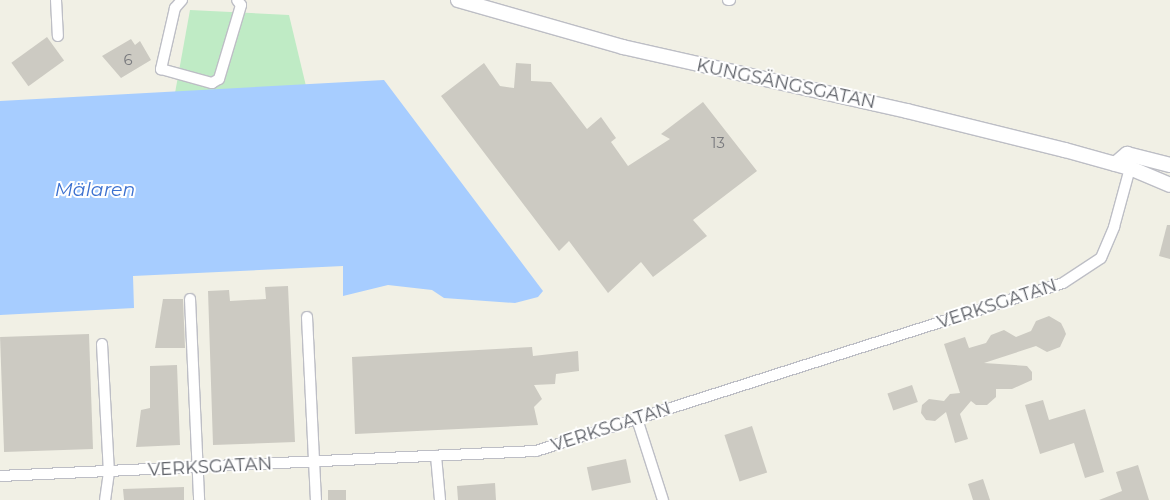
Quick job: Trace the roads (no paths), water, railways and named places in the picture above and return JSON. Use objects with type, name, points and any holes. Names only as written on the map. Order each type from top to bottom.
[{"type":"main road","name":"KUNGSÄNGSGATAN","points":[[458,0],[631,49],[907,111],[1115,164],[1170,184]]},
{"type":"main road","points":[[1115,164],[1128,154],[1170,165]]},
{"type":"main road","name":"KUNGSÄNGSGATAN","points":[[1130,168],[1170,173]]},
{"type":"street","points":[[56,0],[58,36]]},
{"type":"street","points":[[182,0],[175,8],[161,69],[212,83],[219,79],[241,4],[237,0]]},
{"type":"street","name":"VERKSGATAN","points":[[0,476],[536,451],[1062,283],[1101,258],[1114,228],[1130,168]]},
{"type":"street","points":[[190,299],[199,500]]},
{"type":"street","points":[[307,317],[316,500]]},
{"type":"street","points":[[102,344],[109,472],[106,500]]},
{"type":"street","points":[[637,418],[663,500]]},
{"type":"street","points":[[436,456],[440,500]]},
{"type":"water","name":"Mälaren","points":[[384,80],[543,291],[538,297],[515,303],[444,298],[432,290],[388,285],[343,296],[343,266],[133,276],[134,308],[0,315],[0,101]]}]
